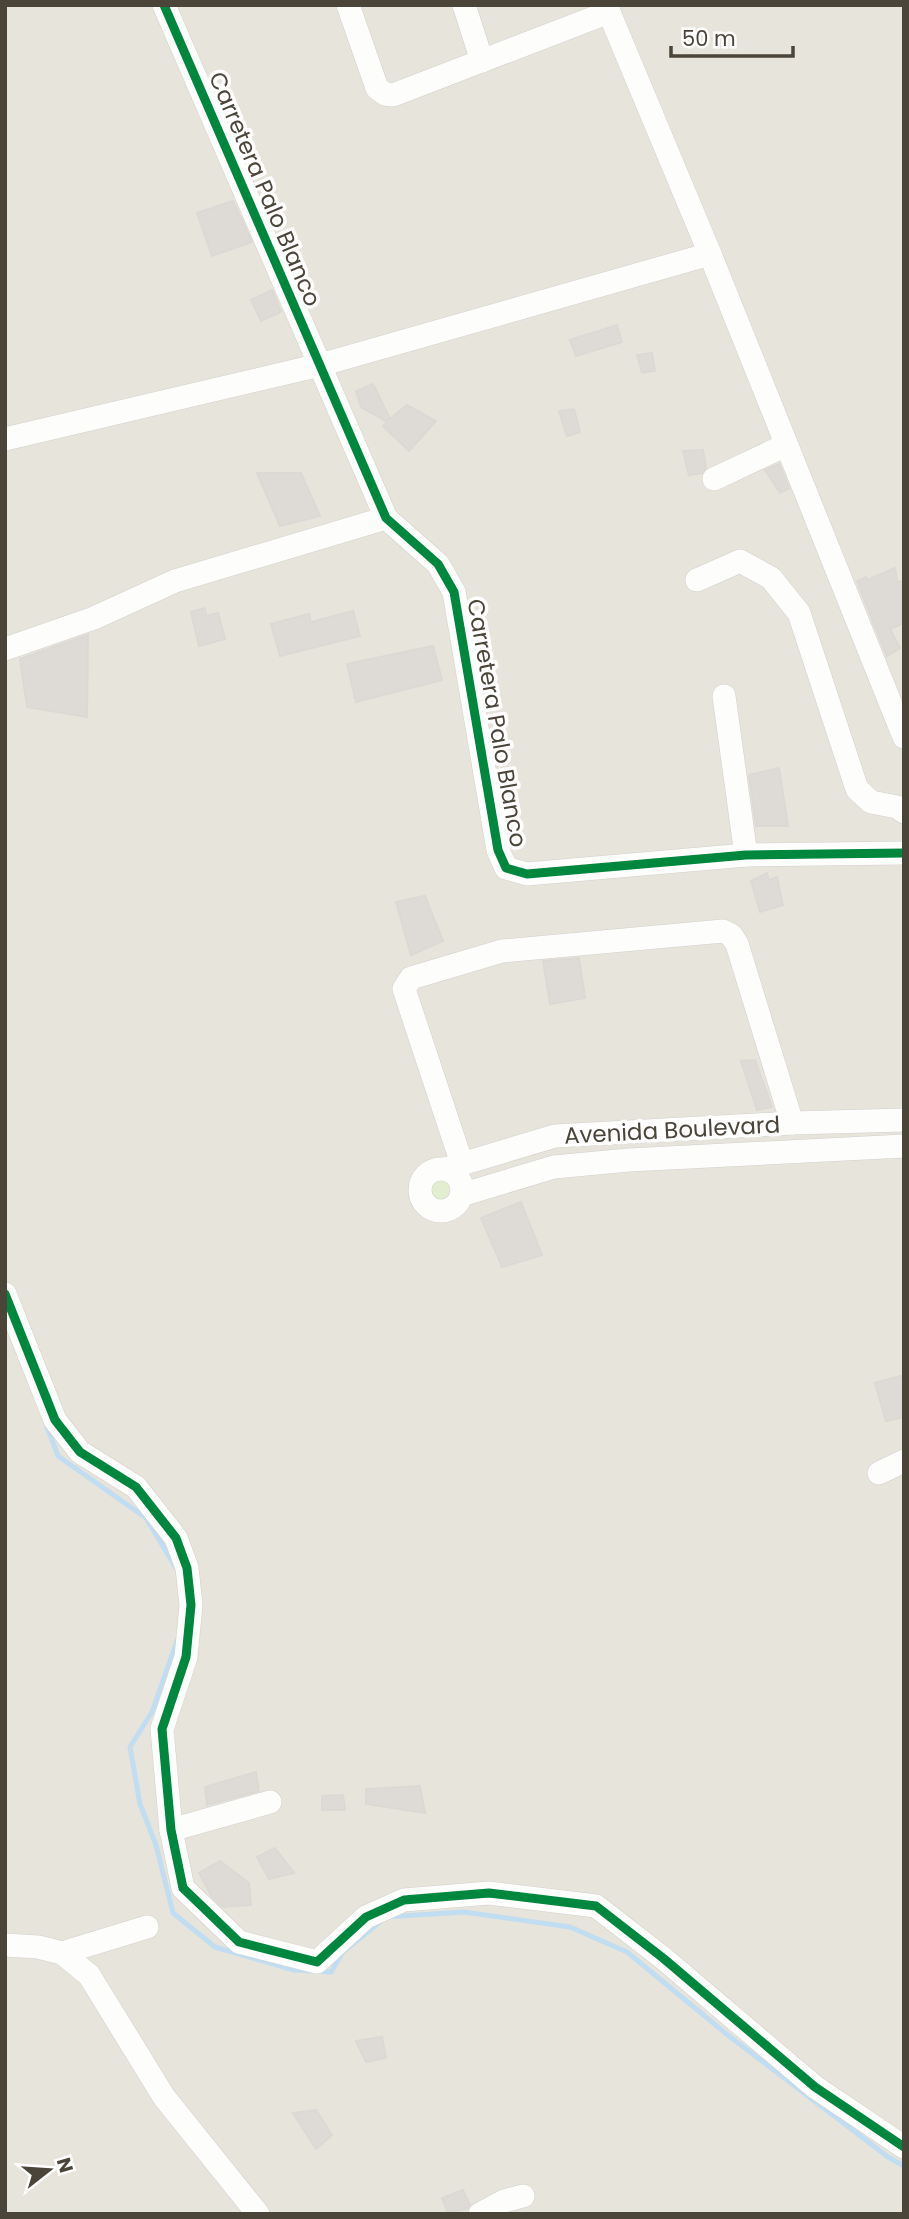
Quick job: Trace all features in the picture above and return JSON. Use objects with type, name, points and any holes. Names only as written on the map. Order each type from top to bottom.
[{"type":"street","name":"Carretera Palo Blanco","points":[[164,5],[386,518],[438,564],[454,592],[498,850],[506,868],[527,874],[746,855],[904,853]]},
{"type":"street","points":[[348,5],[377,88],[384,94],[393,95],[607,9],[710,254],[904,737]]},
{"type":"street","points":[[464,5],[482,61]]},
{"type":"street","points":[[5,439],[320,365],[710,254]]},
{"type":"street","points":[[714,479],[786,445]]},
{"type":"street","points":[[5,649],[94,618],[175,581],[386,518]]},
{"type":"street","points":[[697,580],[740,561],[771,578],[799,613],[857,789],[871,802],[897,807],[904,812]]},
{"type":"street","points":[[724,696],[746,855]]},
{"type":"street","points":[[454,1166],[432,1171],[422,1180],[419,1187],[427,1206],[440,1211],[453,1207],[461,1195],[460,1182],[404,989],[411,978],[502,951],[723,931],[731,935],[737,944],[792,1123]]},
{"type":"street","name":"Avenida Boulevard","points":[[454,1166],[555,1136],[904,1119]]},
{"type":"street","name":"Avenida Boulevard","points":[[461,1195],[554,1167],[629,1160],[904,1146]]},
{"type":"street","points":[[5,1294],[55,1420],[80,1452],[135,1487],[176,1538],[187,1568],[191,1605],[186,1657],[162,1729],[171,1830],[183,1888],[239,1942],[317,1962],[366,1917],[404,1900],[489,1893],[596,1906],[663,1958],[815,2087],[904,2147]]},
{"type":"street","points":[[879,1473],[904,1461]]},
{"type":"street","points":[[171,1830],[270,1802]]},
{"type":"street","points":[[62,1953],[147,1927]]},
{"type":"street","points":[[5,1945],[38,1947],[62,1953],[89,1975],[164,2097],[258,2214]]},
{"type":"street","points":[[480,2214],[504,2201],[523,2196]]},
{"type":"shaded area","points":[[5,5],[904,5],[904,2214],[5,2214]]},
{"type":"green space","points":[[441,1173],[453,1178],[458,1190],[453,1202],[441,1207],[429,1202],[424,1190],[429,1178]]},
{"type":"building","points":[[233,201],[252,242],[212,256],[197,213]]},
{"type":"building","points":[[272,290],[281,312],[261,321],[251,300]]},
{"type":"building","points":[[617,325],[622,342],[576,356],[570,340]]},
{"type":"building","points":[[652,353],[655,371],[642,373],[637,355]]},
{"type":"building","points":[[373,384],[390,419],[407,405],[436,421],[409,451],[383,426],[387,422],[361,407],[356,391]]},
{"type":"building","points":[[574,409],[580,432],[567,436],[559,411]]},
{"type":"building","points":[[703,450],[706,468],[702,473],[689,475],[683,451]]},
{"type":"building","points":[[779,464],[789,488],[780,493],[765,470]]},
{"type":"building","points":[[257,473],[301,473],[320,516],[280,526]]},
{"type":"building","points":[[895,568],[897,582],[904,581],[904,623],[890,629],[900,648],[887,656],[857,581],[866,577],[867,580]]},
{"type":"building","points":[[205,608],[206,616],[218,613],[225,639],[199,646],[191,612]]},
{"type":"building","points":[[353,611],[360,636],[280,656],[271,624],[309,614],[311,622]]},
{"type":"building","points":[[88,635],[87,717],[27,707],[20,659]]},
{"type":"building","points":[[433,646],[442,680],[356,702],[347,664]]},
{"type":"building","points":[[779,768],[788,826],[756,826],[749,775]]},
{"type":"building","points":[[767,873],[769,880],[777,877],[783,905],[760,912],[751,881]]},
{"type":"building","points":[[425,896],[443,941],[411,955],[396,902]]},
{"type":"building","points":[[579,958],[585,998],[550,1004],[543,961]]},
{"type":"building","points":[[755,1060],[772,1107],[757,1110],[741,1061]]},
{"type":"building","points":[[521,1202],[542,1255],[502,1267],[481,1218]]},
{"type":"building","points":[[904,1375],[904,1417],[886,1421],[875,1383]]},
{"type":"building","points":[[256,1772],[259,1791],[207,1805],[205,1787]]},
{"type":"building","points":[[420,1786],[425,1813],[366,1804],[366,1789]]},
{"type":"building","points":[[343,1795],[345,1810],[322,1810],[322,1796]]},
{"type":"building","points":[[275,1848],[294,1873],[269,1879],[257,1857]]},
{"type":"building","points":[[220,1861],[249,1883],[251,1905],[223,1907],[212,1897],[199,1873]]},
{"type":"building","points":[[382,2037],[386,2058],[366,2062],[356,2041]]},
{"type":"building","points":[[316,2110],[332,2135],[316,2149],[293,2113]]},
{"type":"building","points":[[463,2190],[470,2205],[468,2208],[448,2213],[442,2198]]},
{"type":"waterway","points":[[46,1424],[58,1456],[146,1518],[176,1568]]},
{"type":"waterway","points":[[178,1638],[152,1712],[130,1747],[140,1804],[156,1845],[173,1913],[215,1947],[294,1970],[331,1972],[343,1952],[386,1917],[464,1912],[570,1927],[627,1952],[729,2036],[888,2157],[904,2166]]},
{"type":"cycle path","points":[[164,5],[386,518],[438,564],[454,592],[498,850],[506,868],[527,874],[746,855],[904,853]]},
{"type":"cycle path","points":[[5,1294],[55,1420],[80,1452],[136,1487],[176,1538],[187,1568],[191,1605],[186,1657],[162,1729],[171,1830],[183,1888],[239,1942],[317,1962],[366,1917],[404,1900],[489,1893],[596,1906],[663,1958],[815,2087],[904,2147]]}]
